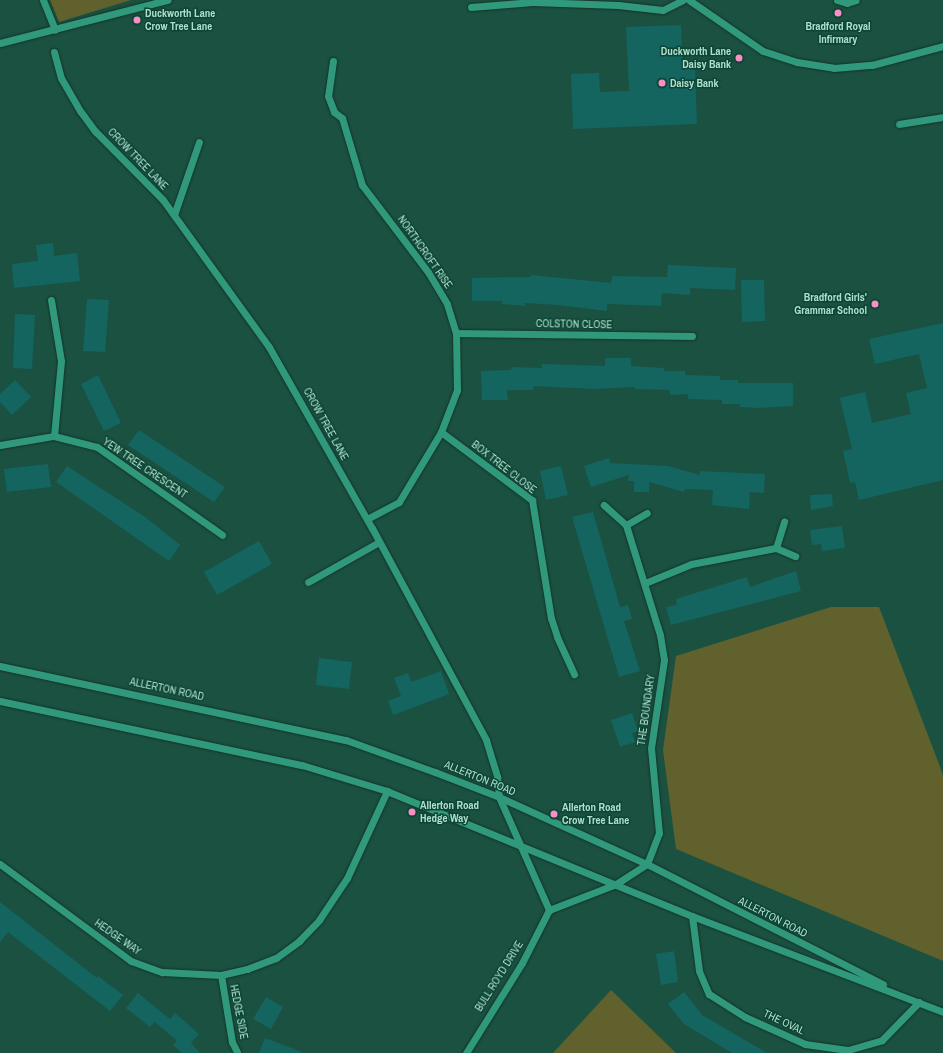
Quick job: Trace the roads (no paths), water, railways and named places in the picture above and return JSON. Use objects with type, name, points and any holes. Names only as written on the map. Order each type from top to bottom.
[{"type":"street","points":[[43,0],[55,30]]},
{"type":"street","points":[[0,43],[168,0]]},
{"type":"street","points":[[471,7],[533,2],[618,5],[663,10],[683,0]]},
{"type":"street","points":[[689,0],[763,51],[797,62],[834,68],[872,65],[943,46]]},
{"type":"street","points":[[837,0],[847,3],[856,0]]},
{"type":"street","name":"CROW TREE LANE","points":[[54,52],[61,78],[81,112],[95,131],[163,200],[269,347],[367,519],[486,740],[497,777],[499,797],[519,844]]},
{"type":"street","name":"NORTHCROFT RISE","points":[[333,61],[328,96],[334,112],[342,118],[362,185],[428,272],[447,304],[456,334],[456,390],[441,432],[399,502],[367,519]]},
{"type":"street","points":[[899,124],[943,117]]},
{"type":"street","points":[[174,215],[199,142]]},
{"type":"street","points":[[52,300],[61,361],[54,436]]},
{"type":"street","name":"COLSTON CLOSE","points":[[456,334],[692,336]]},
{"type":"street","name":"BOX TREE CLOSE","points":[[441,432],[532,500],[553,624],[574,674]]},
{"type":"street","name":"YEW TREE CRESCENT","points":[[0,445],[54,436],[97,447],[222,535]]},
{"type":"street","name":"THE BOUNDARY","points":[[604,505],[626,526],[660,635],[664,660],[650,748],[659,833],[647,864]]},
{"type":"street","points":[[626,526],[647,513]]},
{"type":"street","points":[[776,548],[784,521]]},
{"type":"street","points":[[308,582],[379,542]]},
{"type":"street","points":[[645,583],[691,564],[776,548],[795,556]]},
{"type":"street","name":"ALLERTON ROAD","points":[[0,666],[346,740],[499,797],[647,864],[919,1002]]},
{"type":"street","name":"ALLERTON ROAD","points":[[0,701],[302,765],[387,791],[692,916],[943,1012]]},
{"type":"street","name":"HEDGE WAY","points":[[0,864],[131,961],[162,972],[221,975],[247,969],[276,958],[299,940],[319,920],[347,878],[387,791]]},
{"type":"street","points":[[519,844],[549,910],[616,884],[647,864]]},
{"type":"street","name":"BULL ROYD DRIVE","points":[[466,1053],[522,964],[549,910]]},
{"type":"street","name":"THE OVAL","points":[[692,916],[699,971],[709,994],[745,1017],[805,1044],[848,1050],[882,1040],[919,1002]]},
{"type":"street","name":"HEDGE SIDE","points":[[221,975],[232,1042],[238,1052]]},
{"type":"place","name":"Bradford Royal Infirmary","points":[[838,13]]},
{"type":"place","name":"Duckworth Lane Crow Tree Lane","points":[[137,20]]},
{"type":"place","name":"Duckworth Lane Daisy Bank","points":[[739,58]]},
{"type":"place","name":"Daisy Bank","points":[[662,83]]},
{"type":"place","name":"Bradford Girls' Grammar School","points":[[875,304]]},
{"type":"place","name":"Allerton Road Hedge Way","points":[[412,812]]},
{"type":"place","name":"Allerton Road Crow Tree Lane","points":[[554,814]]}]
